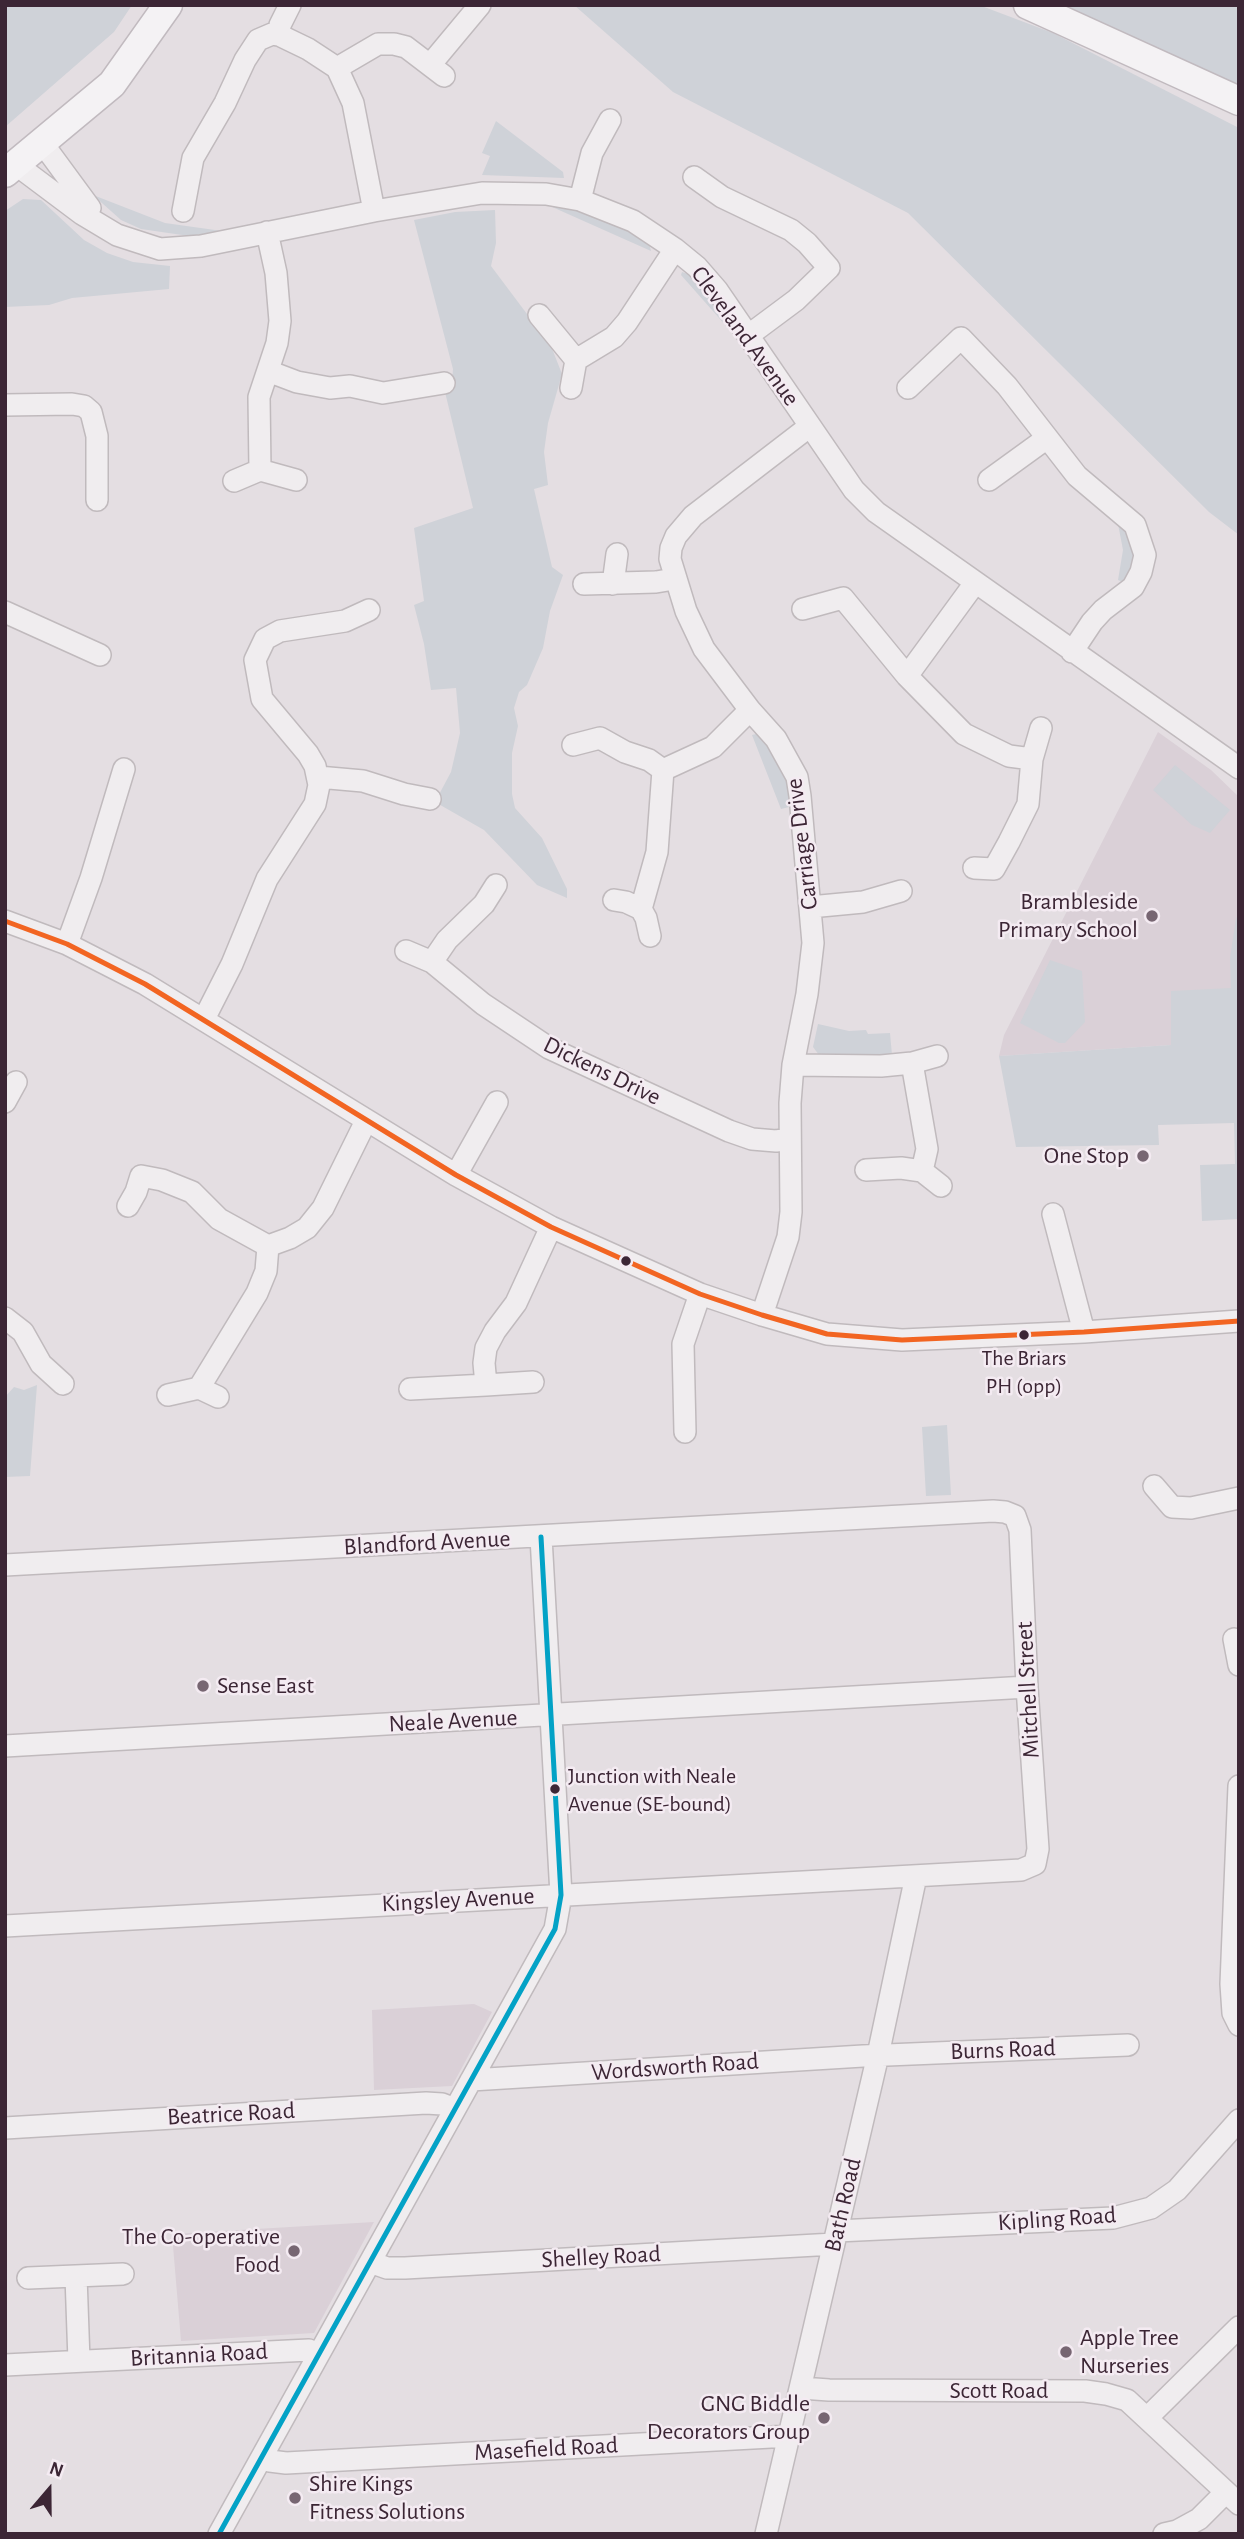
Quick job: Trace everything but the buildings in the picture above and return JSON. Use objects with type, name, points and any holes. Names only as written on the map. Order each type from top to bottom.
[{"type":"main road","points":[[1028,5],[1239,101]]},
{"type":"main road","points":[[12,168],[113,84],[160,13]]},
{"type":"street","points":[[279,35],[280,25],[290,5]]},
{"type":"street","points":[[337,68],[378,44],[394,44],[406,47],[437,71],[480,5]]},
{"type":"street","points":[[183,211],[193,158],[225,103],[245,60],[258,40],[272,34],[308,49],[337,68],[353,103],[374,211]]},
{"type":"street","points":[[580,200],[592,152],[610,120]]},
{"type":"street","points":[[43,144],[104,227]]},
{"type":"street","name":"Cleveland Avenue","points":[[12,168],[26,172],[82,214],[117,235],[160,248],[201,246],[374,211],[482,193],[546,194],[580,200],[633,220],[675,248],[697,267],[717,290],[854,490],[876,512],[1239,768]]},
{"type":"street","points":[[694,177],[732,203],[790,230],[807,243],[829,268],[796,300],[749,335]]},
{"type":"street","points":[[260,470],[259,397],[277,342],[280,305],[267,232]]},
{"type":"street","points":[[571,388],[576,360],[614,337],[627,322],[675,248]]},
{"type":"street","points":[[539,316],[576,360]]},
{"type":"street","points":[[908,388],[961,338],[1007,386],[1077,476],[1135,525],[1145,555],[1141,572],[1133,587],[1103,610],[1072,652]]},
{"type":"street","points":[[268,371],[297,382],[330,388],[350,386],[383,393],[444,383]]},
{"type":"street","points":[[5,405],[72,404],[84,406],[91,412],[97,436],[97,500]]},
{"type":"street","name":"Carriage Drive","points":[[762,1315],[788,1237],[791,1212],[793,1065],[813,943],[797,777],[776,739],[750,710],[705,649],[674,579],[670,559],[676,536],[693,516],[810,426]]},
{"type":"street","points":[[989,480],[1046,438]]},
{"type":"street","points":[[234,481],[260,470],[296,480]]},
{"type":"street","points":[[613,584],[617,554]]},
{"type":"street","points":[[584,584],[674,579]]},
{"type":"street","points":[[907,676],[975,583]]},
{"type":"street","points":[[803,609],[843,588],[907,676],[964,734],[1009,756],[1032,759]]},
{"type":"street","points":[[204,1019],[232,964],[256,880],[315,804],[319,785],[308,754],[262,699],[255,660],[265,639],[280,631],[345,621],[369,610]]},
{"type":"street","points":[[5,612],[100,656]]},
{"type":"street","points":[[663,770],[713,747],[750,710]]},
{"type":"street","points":[[573,745],[603,728],[625,752],[649,760],[663,770]]},
{"type":"street","points":[[974,868],[994,869],[1028,804],[1032,759],[1041,728]]},
{"type":"street","points":[[67,944],[91,878],[108,789],[124,769]]},
{"type":"street","points":[[641,909],[657,852],[663,770]]},
{"type":"street","points":[[318,777],[363,780],[404,794],[430,799]]},
{"type":"street","points":[[432,962],[447,940],[484,904],[496,885]]},
{"type":"street","points":[[810,907],[863,902],[901,891]]},
{"type":"street","points":[[614,900],[641,909],[650,936]]},
{"type":"street","points":[[5,921],[67,944],[121,970],[456,1175],[551,1227],[700,1294],[762,1315],[827,1334],[902,1340],[1084,1332],[1239,1321]]},
{"type":"street","name":"Dickens Drive","points":[[406,951],[432,962],[483,1004],[549,1048],[729,1131],[752,1139],[790,1139]]},
{"type":"street","points":[[793,1065],[881,1066],[912,1063],[937,1056]]},
{"type":"street","points":[[912,1063],[927,1149],[922,1171]]},
{"type":"street","points":[[5,1102],[16,1082]]},
{"type":"street","points":[[456,1175],[497,1102]]},
{"type":"street","points":[[128,1206],[136,1192],[139,1169],[191,1192],[219,1219],[268,1245],[290,1238],[307,1228],[323,1208],[366,1121]]},
{"type":"street","points":[[866,1170],[901,1168],[922,1171],[941,1186]]},
{"type":"street","points":[[1053,1214],[1084,1332]]},
{"type":"street","points":[[486,1385],[486,1348],[516,1303],[551,1227]]},
{"type":"street","points":[[168,1395],[208,1392],[266,1271],[268,1245]]},
{"type":"street","points":[[685,1432],[683,1344],[700,1294]]},
{"type":"street","points":[[5,1318],[23,1332],[41,1364],[63,1384]]},
{"type":"street","points":[[410,1389],[533,1382]]},
{"type":"street","points":[[1154,1486],[1172,1507],[1191,1508],[1219,1500],[1239,1498]]},
{"type":"street","name":"Blandford Avenue","points":[[5,1565],[993,1511],[1015,1516]]},
{"type":"street","name":"Mitchell Street","points":[[1015,1516],[1020,1530],[1038,1849],[1035,1864]]},
{"type":"street","points":[[219,2534],[555,1928],[561,1895],[541,1537]]},
{"type":"street","points":[[1234,1639],[1239,1665]]},
{"type":"street","name":"Neale Avenue","points":[[5,1746],[1027,1688]]},
{"type":"street","points":[[1239,1786],[1231,1984],[1233,2013],[1239,2025]]},
{"type":"street","name":"Kingsley Avenue","points":[[5,1926],[1021,1870],[1035,1864]]},
{"type":"street","name":"Bath Road","points":[[766,2534],[878,2055],[916,1876]]},
{"type":"street","name":"Burns Road","points":[[878,2055],[1128,2045]]},
{"type":"street","name":"Wordsworth Road","points":[[471,2080],[878,2055]]},
{"type":"street","name":"Beatrice Road","points":[[5,2128],[426,2103],[442,2104],[455,2109]]},
{"type":"street","name":"Kipling Road","points":[[835,2237],[1113,2218],[1151,2208],[1177,2190],[1239,2120]]},
{"type":"street","name":"Shelley Road","points":[[370,2262],[384,2267],[405,2268],[835,2237]]},
{"type":"street","points":[[28,2278],[123,2274]]},
{"type":"street","points":[[76,2276],[79,2361]]},
{"type":"street","points":[[1148,2417],[1239,2326]]},
{"type":"street","name":"Britannia Road","points":[[5,2365],[301,2350],[309,2350],[318,2355]]},
{"type":"street","name":"Scott Road","points":[[801,2388],[1085,2391],[1128,2400],[1232,2498]]},
{"type":"street","name":"Masefield Road","points":[[262,2457],[286,2463],[790,2435]]},
{"type":"street","points":[[1164,2534],[1199,2519],[1232,2498]]},
{"type":"shaded area","points":[[5,5],[132,5],[114,32],[5,127]]},
{"type":"shaded area","points":[[574,5],[979,5],[1053,33],[1239,128],[1239,535],[1209,512],[908,213],[673,92]]},
{"type":"shaded area","points":[[1059,5],[1239,5],[1239,89]]},
{"type":"shaded area","points":[[496,121],[563,172],[564,178],[482,175],[490,156],[482,153]]},
{"type":"shaded area","points":[[93,195],[165,223],[222,231],[189,236],[141,229],[121,220]]},
{"type":"shaded area","points":[[23,199],[41,200],[84,240],[107,253],[133,262],[170,266],[169,289],[72,298],[49,305],[5,307],[5,211]]},
{"type":"shaded area","points":[[524,200],[579,208],[623,226],[649,243],[651,251],[550,206],[515,202]]},
{"type":"shaded area","points":[[495,210],[496,243],[491,266],[551,346],[562,374],[548,423],[544,452],[548,485],[534,489],[552,567],[563,575],[550,611],[543,648],[527,685],[519,692],[514,708],[518,726],[512,753],[512,794],[515,808],[542,838],[567,889],[567,898],[537,885],[484,830],[435,802],[451,772],[460,733],[456,688],[431,690],[424,644],[414,605],[424,601],[414,528],[473,508],[445,392],[452,383],[453,369],[414,220],[455,212]]},
{"type":"shaded area","points":[[682,272],[694,276],[718,305],[742,344],[681,275]]},
{"type":"shaded area","points":[[1118,524],[1124,526],[1136,554],[1135,564],[1125,583],[1118,580],[1123,550]]},
{"type":"shaded area","name":"Brambleside Primary School","points":[[1158,732],[1211,770],[1239,797],[1239,1120],[1234,1041],[999,1056],[1004,1035]]},
{"type":"shaded area","points":[[760,733],[782,759],[793,806],[781,809],[752,735]]},
{"type":"shaded area","points":[[1175,765],[1230,810],[1210,833],[1192,825],[1153,790]]},
{"type":"shaded area","points":[[1239,916],[1239,1219],[1202,1221],[1200,1165],[1235,1164],[1234,1123],[1158,1125],[1159,1145],[1016,1147],[999,1056],[1171,1045],[1171,991],[1231,988],[1230,958],[1236,918]]},
{"type":"shaded area","points":[[1050,960],[1082,971],[1085,1022],[1065,1043],[1059,1043],[1020,1023]]},
{"type":"shaded area","points":[[818,1024],[849,1031],[866,1030],[868,1034],[890,1033],[892,1055],[819,1055],[813,1047]]},
{"type":"shaded area","points":[[37,1385],[30,1476],[5,1477],[5,1397],[14,1387],[24,1390]]},
{"type":"shaded area","points":[[947,1425],[951,1495],[926,1496],[922,1427]]},
{"type":"shaded area","points":[[474,2004],[492,2012],[452,2086],[374,2090],[372,2010]]},
{"type":"shaded area","points":[[374,2222],[314,2333],[181,2341],[172,2234]]},
{"type":"transit line","points":[[5,921],[67,944],[145,984],[456,1175],[551,1227],[700,1294],[762,1315],[827,1334],[902,1340],[1084,1332],[1239,1321]]},
{"type":"transit line","points":[[219,2534],[555,1929],[561,1895],[541,1537]]},
{"type":"place","name":"Brambleside Primary School","points":[[1152,916]]},
{"type":"place","name":"One Stop","points":[[1143,1156]]},
{"type":"place","name":"The Briars PH (opp)","points":[[1024,1335]]},
{"type":"place","name":"Sense East","points":[[203,1686]]},
{"type":"place","name":"Junction with Neale Avenue (SE-bound)","points":[[555,1789]]},
{"type":"place","name":"The Co-operative Food","points":[[294,2251]]},
{"type":"place","name":"Apple Tree Nurseries","points":[[1066,2352]]},
{"type":"place","name":"GNG Biddle Decorators Group","points":[[824,2418]]},
{"type":"place","name":"Shire Kings Fitness Solutions","points":[[295,2498]]}]
